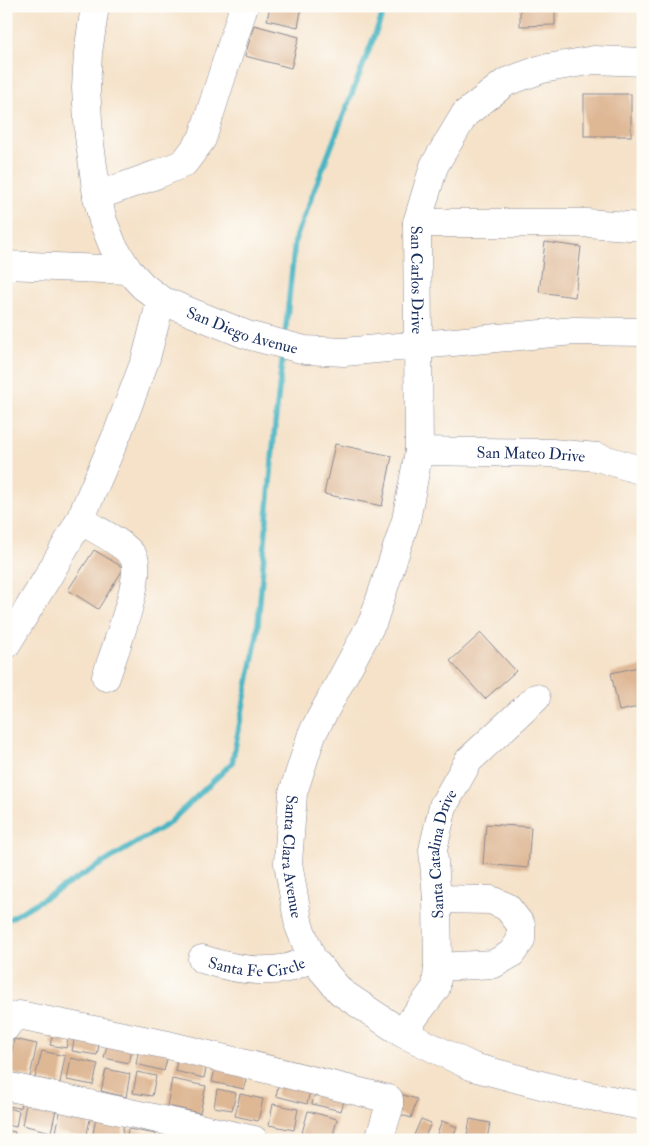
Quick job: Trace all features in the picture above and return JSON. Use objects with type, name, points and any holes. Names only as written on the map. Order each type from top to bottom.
[{"type":"street","name":"San Diego Avenue","points":[[95,6],[88,53],[86,88],[89,136],[97,196],[103,221],[113,246],[128,270],[143,286],[161,300],[247,335],[305,350],[344,352],[418,347],[497,337],[574,331],[643,332]]},
{"type":"street","points":[[97,196],[184,163],[202,139],[244,6]]},
{"type":"street","name":"San Carlos Drive","points":[[418,347],[417,223],[434,166],[465,114],[506,82],[542,69],[594,60],[643,62]]},
{"type":"street","points":[[417,223],[586,223],[643,227]]},
{"type":"street","points":[[6,265],[128,270]]},
{"type":"street","points":[[11,628],[80,520],[118,432],[146,358],[161,300]]},
{"type":"street","name":"Santa Clara Avenue","points":[[418,347],[419,451],[406,520],[373,621],[312,734],[293,793],[288,864],[299,926],[312,958],[340,992],[402,1033],[473,1067],[564,1091],[643,1106]]},
{"type":"street","name":"San Mateo Drive","points":[[419,451],[552,453],[597,457],[643,471]]},
{"type":"street","points":[[80,520],[124,547],[134,558],[135,564],[136,571],[131,596],[106,677]]},
{"type":"street","name":"Santa Catalina Drive","points":[[402,1033],[436,988],[438,967],[437,899],[432,850],[443,806],[469,760],[536,698]]},
{"type":"street","points":[[437,899],[491,900],[507,907],[521,924],[521,940],[511,954],[494,964],[438,967]]},
{"type":"street","name":"Santa Fe Circle","points":[[202,960],[229,968],[262,970],[287,968],[312,958]]},
{"type":"street","points":[[6,1027],[7,1023],[19,1015],[168,1045],[389,1098],[389,1108],[379,1140]]},
{"type":"street","points":[[6,1086],[254,1140]]},
{"type":"building","points":[[270,6],[302,6],[298,27],[267,20]]},
{"type":"building","points":[[520,6],[555,6],[555,25],[520,26]]},
{"type":"building","points":[[254,25],[299,37],[291,68],[245,56]]},
{"type":"building","points":[[584,94],[631,94],[631,136],[584,136]]},
{"type":"building","points":[[545,242],[581,247],[575,297],[539,292]]},
{"type":"building","points":[[335,444],[392,456],[382,506],[324,494]]},
{"type":"building","points":[[94,550],[124,568],[98,609],[68,590]]},
{"type":"building","points":[[481,633],[516,671],[485,699],[450,661]]},
{"type":"building","points":[[643,666],[643,706],[619,711],[611,673]]},
{"type":"building","points":[[486,824],[531,827],[528,868],[483,864]]},
{"type":"building","points":[[78,1020],[103,1026],[97,1055],[72,1051]]},
{"type":"building","points":[[111,1026],[136,1032],[129,1063],[104,1058]]},
{"type":"building","points":[[54,1030],[69,1034],[66,1048],[50,1045]]},
{"type":"building","points":[[142,1033],[172,1040],[164,1071],[136,1064]]},
{"type":"building","points":[[14,1039],[37,1044],[30,1077],[11,1073],[10,1077],[6,1076],[6,1053],[11,1054]]},
{"type":"building","points":[[180,1043],[210,1050],[204,1078],[175,1071]]},
{"type":"building","points":[[42,1051],[65,1056],[60,1083],[35,1078]]},
{"type":"building","points":[[219,1051],[251,1058],[244,1089],[212,1082]]},
{"type":"building","points":[[71,1058],[98,1064],[93,1085],[67,1080]]},
{"type":"building","points":[[283,1064],[314,1072],[307,1104],[276,1096]]},
{"type":"building","points":[[106,1069],[130,1074],[126,1097],[101,1091]]},
{"type":"building","points":[[137,1072],[156,1076],[152,1096],[133,1093]]},
{"type":"building","points":[[321,1074],[350,1081],[341,1111],[312,1104]]},
{"type":"building","points":[[172,1079],[206,1086],[200,1113],[167,1106]]},
{"type":"building","points":[[217,1089],[236,1093],[232,1110],[214,1107]]},
{"type":"building","points":[[10,1093],[22,1096],[20,1108],[7,1106]]},
{"type":"building","points":[[396,1093],[417,1099],[411,1118],[390,1111]]},
{"type":"building","points":[[28,1094],[58,1101],[51,1132],[22,1125]]},
{"type":"building","points":[[240,1094],[263,1099],[258,1121],[235,1116]]},
{"type":"building","points":[[62,1103],[92,1110],[86,1138],[56,1132]]},
{"type":"building","points":[[273,1104],[298,1109],[294,1130],[269,1125]]},
{"type":"building","points":[[7,1108],[19,1111],[16,1127],[6,1125]]},
{"type":"building","points":[[97,1111],[125,1117],[121,1140],[92,1140]]},
{"type":"building","points":[[308,1111],[337,1119],[332,1140],[300,1140]]},
{"type":"building","points":[[421,1119],[431,1123],[424,1139],[414,1135]]},
{"type":"building","points":[[470,1119],[490,1123],[487,1139],[467,1135]]},
{"type":"building","points":[[442,1121],[457,1127],[452,1139],[437,1134]]},
{"type":"building","points":[[161,1126],[182,1130],[180,1140],[159,1140]]},
{"type":"building","points":[[128,1129],[156,1134],[155,1140],[126,1140]]},
{"type":"building","points":[[6,1130],[15,1132],[14,1140],[6,1140]]},
{"type":"waterway","points":[[285,336],[295,240],[386,6]]},
{"type":"waterway","points":[[6,921],[168,824],[232,763],[257,636],[283,353]]}]
